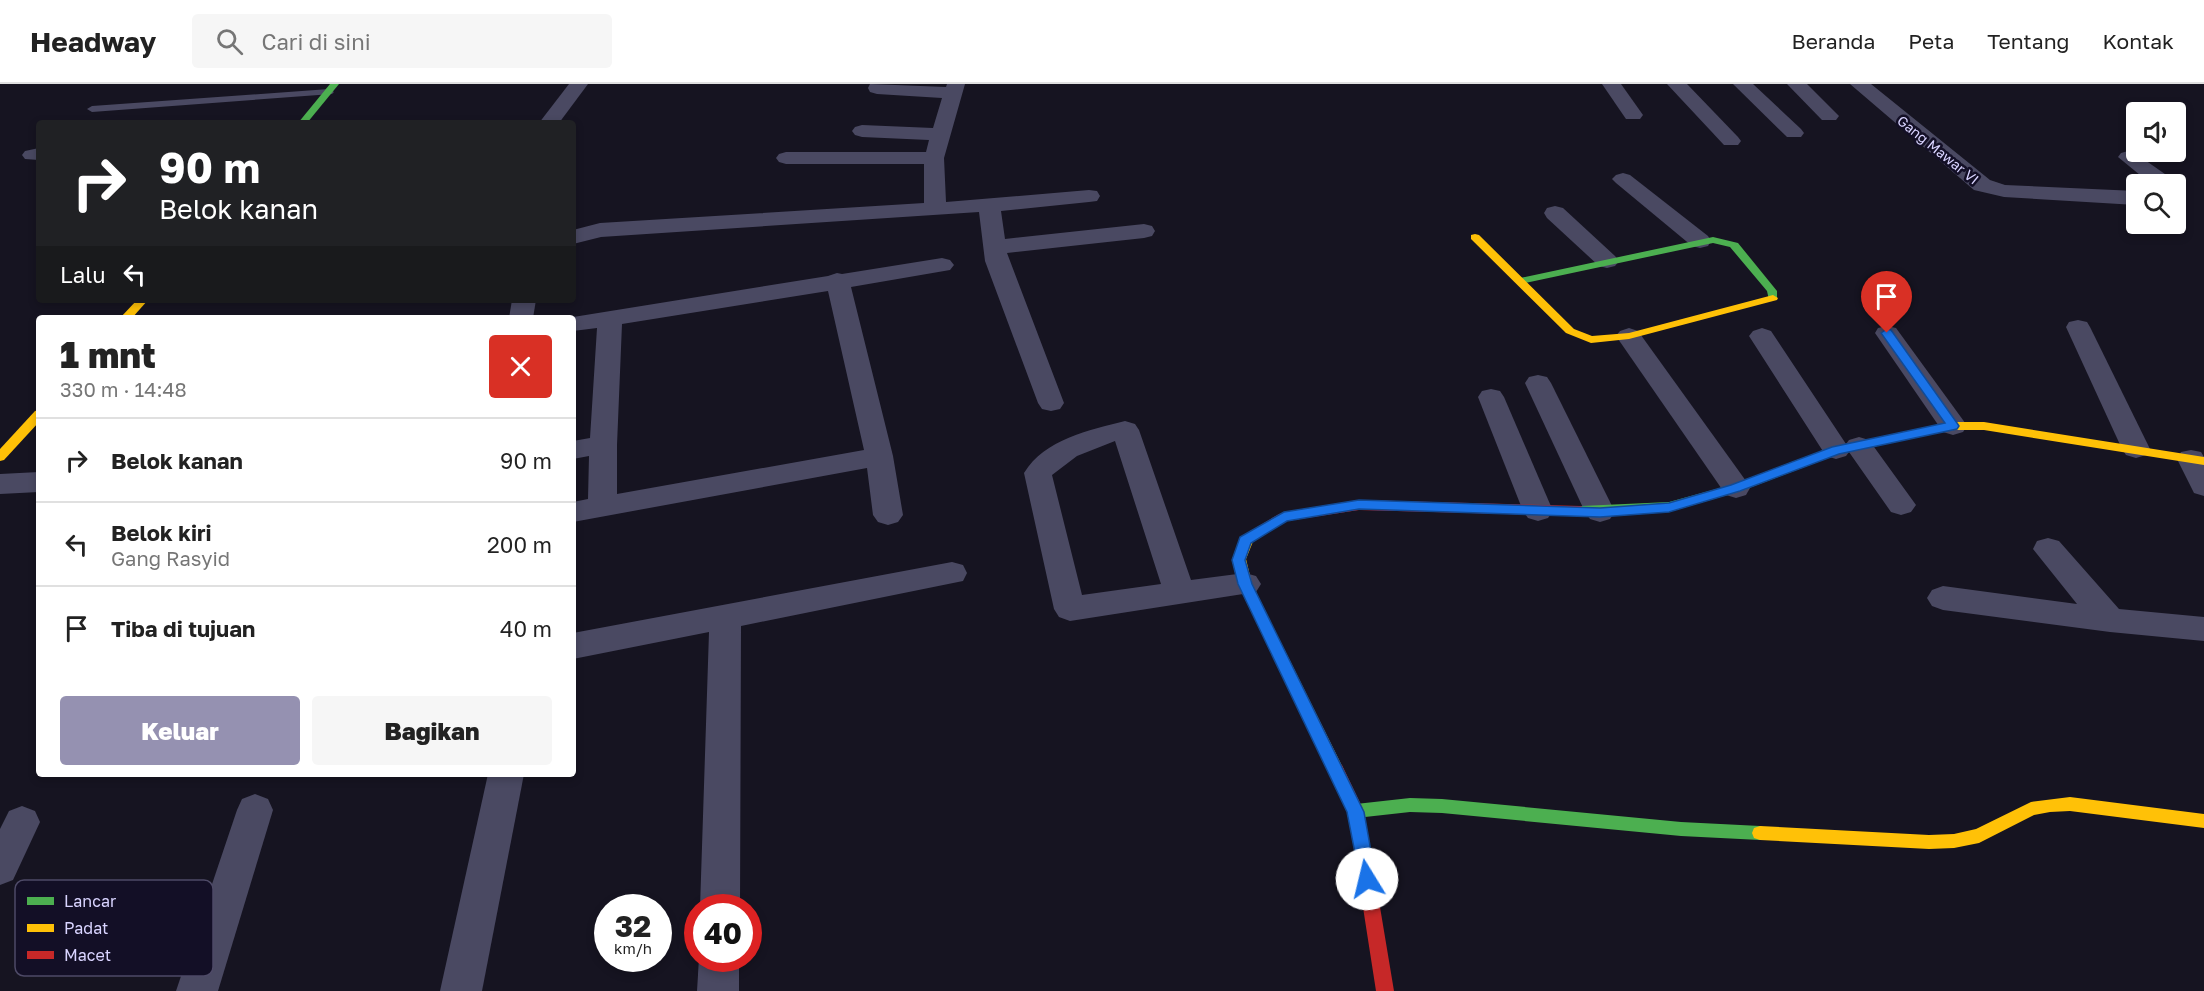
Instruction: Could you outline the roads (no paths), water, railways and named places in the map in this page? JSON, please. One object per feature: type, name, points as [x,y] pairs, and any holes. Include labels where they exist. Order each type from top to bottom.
[{"type":"street","points":[[551,120],[579,84]]},
{"type":"street","points":[[1611,84],[1633,115]]},
{"type":"street","points":[[1676,84],[1731,141]]},
{"type":"street","points":[[1742,84],[1794,133]]},
{"type":"street","points":[[1796,84],[1829,116]]},
{"type":"street","name":"Gang Mawar VI","points":[[1859,84],[1982,185],[2004,191],[2126,197]]},
{"type":"street","points":[[305,120],[332,88]]},
{"type":"street","points":[[877,88],[919,91],[955,88],[934,158],[935,208]]},
{"type":"street","points":[[905,133],[919,91]]},
{"type":"street","points":[[862,131],[940,134]]},
{"type":"street","points":[[786,158],[934,158]]},
{"type":"street","points":[[2135,162],[2151,174]]},
{"type":"street","points":[[1623,179],[1700,242]]},
{"type":"street","points":[[576,236],[600,230],[989,205],[1089,196]]},
{"type":"street","points":[[989,205],[997,261],[1051,403]]},
{"type":"street","points":[[1555,213],[1607,261]]},
{"type":"street","points":[[995,246],[1144,231]]},
{"type":"street","points":[[1475,237],[1570,331],[1591,340],[1629,336],[1773,298],[1772,291],[1734,245],[1724,241],[1700,242],[1520,281]]},
{"type":"street","points":[[576,324],[942,265]]},
{"type":"street","points":[[837,280],[879,456],[888,515]]},
{"type":"street","points":[[129,315],[139,303]]},
{"type":"street","points":[[603,507],[603,445],[610,319]]},
{"type":"street","points":[[2078,327],[2136,449]]},
{"type":"street","points":[[1887,333],[1953,426]]},
{"type":"street","points":[[1629,336],[1736,488]]},
{"type":"street","points":[[1762,336],[1848,448],[1902,505]]},
{"type":"street","points":[[1538,383],[1600,512]]},
{"type":"street","points":[[1491,397],[1538,511]]},
{"type":"street","points":[[0,457],[36,417]]},
{"type":"street","points":[[1385,991],[1356,812],[1245,584],[1239,560],[1245,541],[1284,516],[1359,505],[1600,512],[1669,507],[1736,488],[1848,448],[1953,426],[1983,426],[2197,460],[2204,486]]},
{"type":"street","points":[[1180,594],[1125,430],[1072,446],[1046,464],[1038,473],[1039,485],[1071,609],[1180,594],[1245,584]]},
{"type":"street","points":[[576,450],[603,445]]},
{"type":"street","points":[[576,512],[879,456]]},
{"type":"street","points":[[0,484],[36,482]]},
{"type":"street","points":[[2048,549],[2110,620]]},
{"type":"street","points":[[576,645],[952,573]]},
{"type":"street","points":[[1943,598],[2110,620],[2204,629]]},
{"type":"street","points":[[720,894],[725,618]]},
{"type":"street","points":[[461,991],[505,777]]},
{"type":"street","points":[[1356,812],[1410,805],[1442,806],[1681,829],[1929,842],[1954,841],[1978,836],[2031,809],[2050,805],[2070,804],[2204,821]]},
{"type":"street","points":[[213,941],[255,810]]},
{"type":"street","points":[[0,868],[22,822]]},
{"type":"street","points":[[718,991],[719,972]]},
{"type":"street","points":[[197,991],[202,976]]},
{"type":"lane","points":[[92,109],[332,88]]}]
